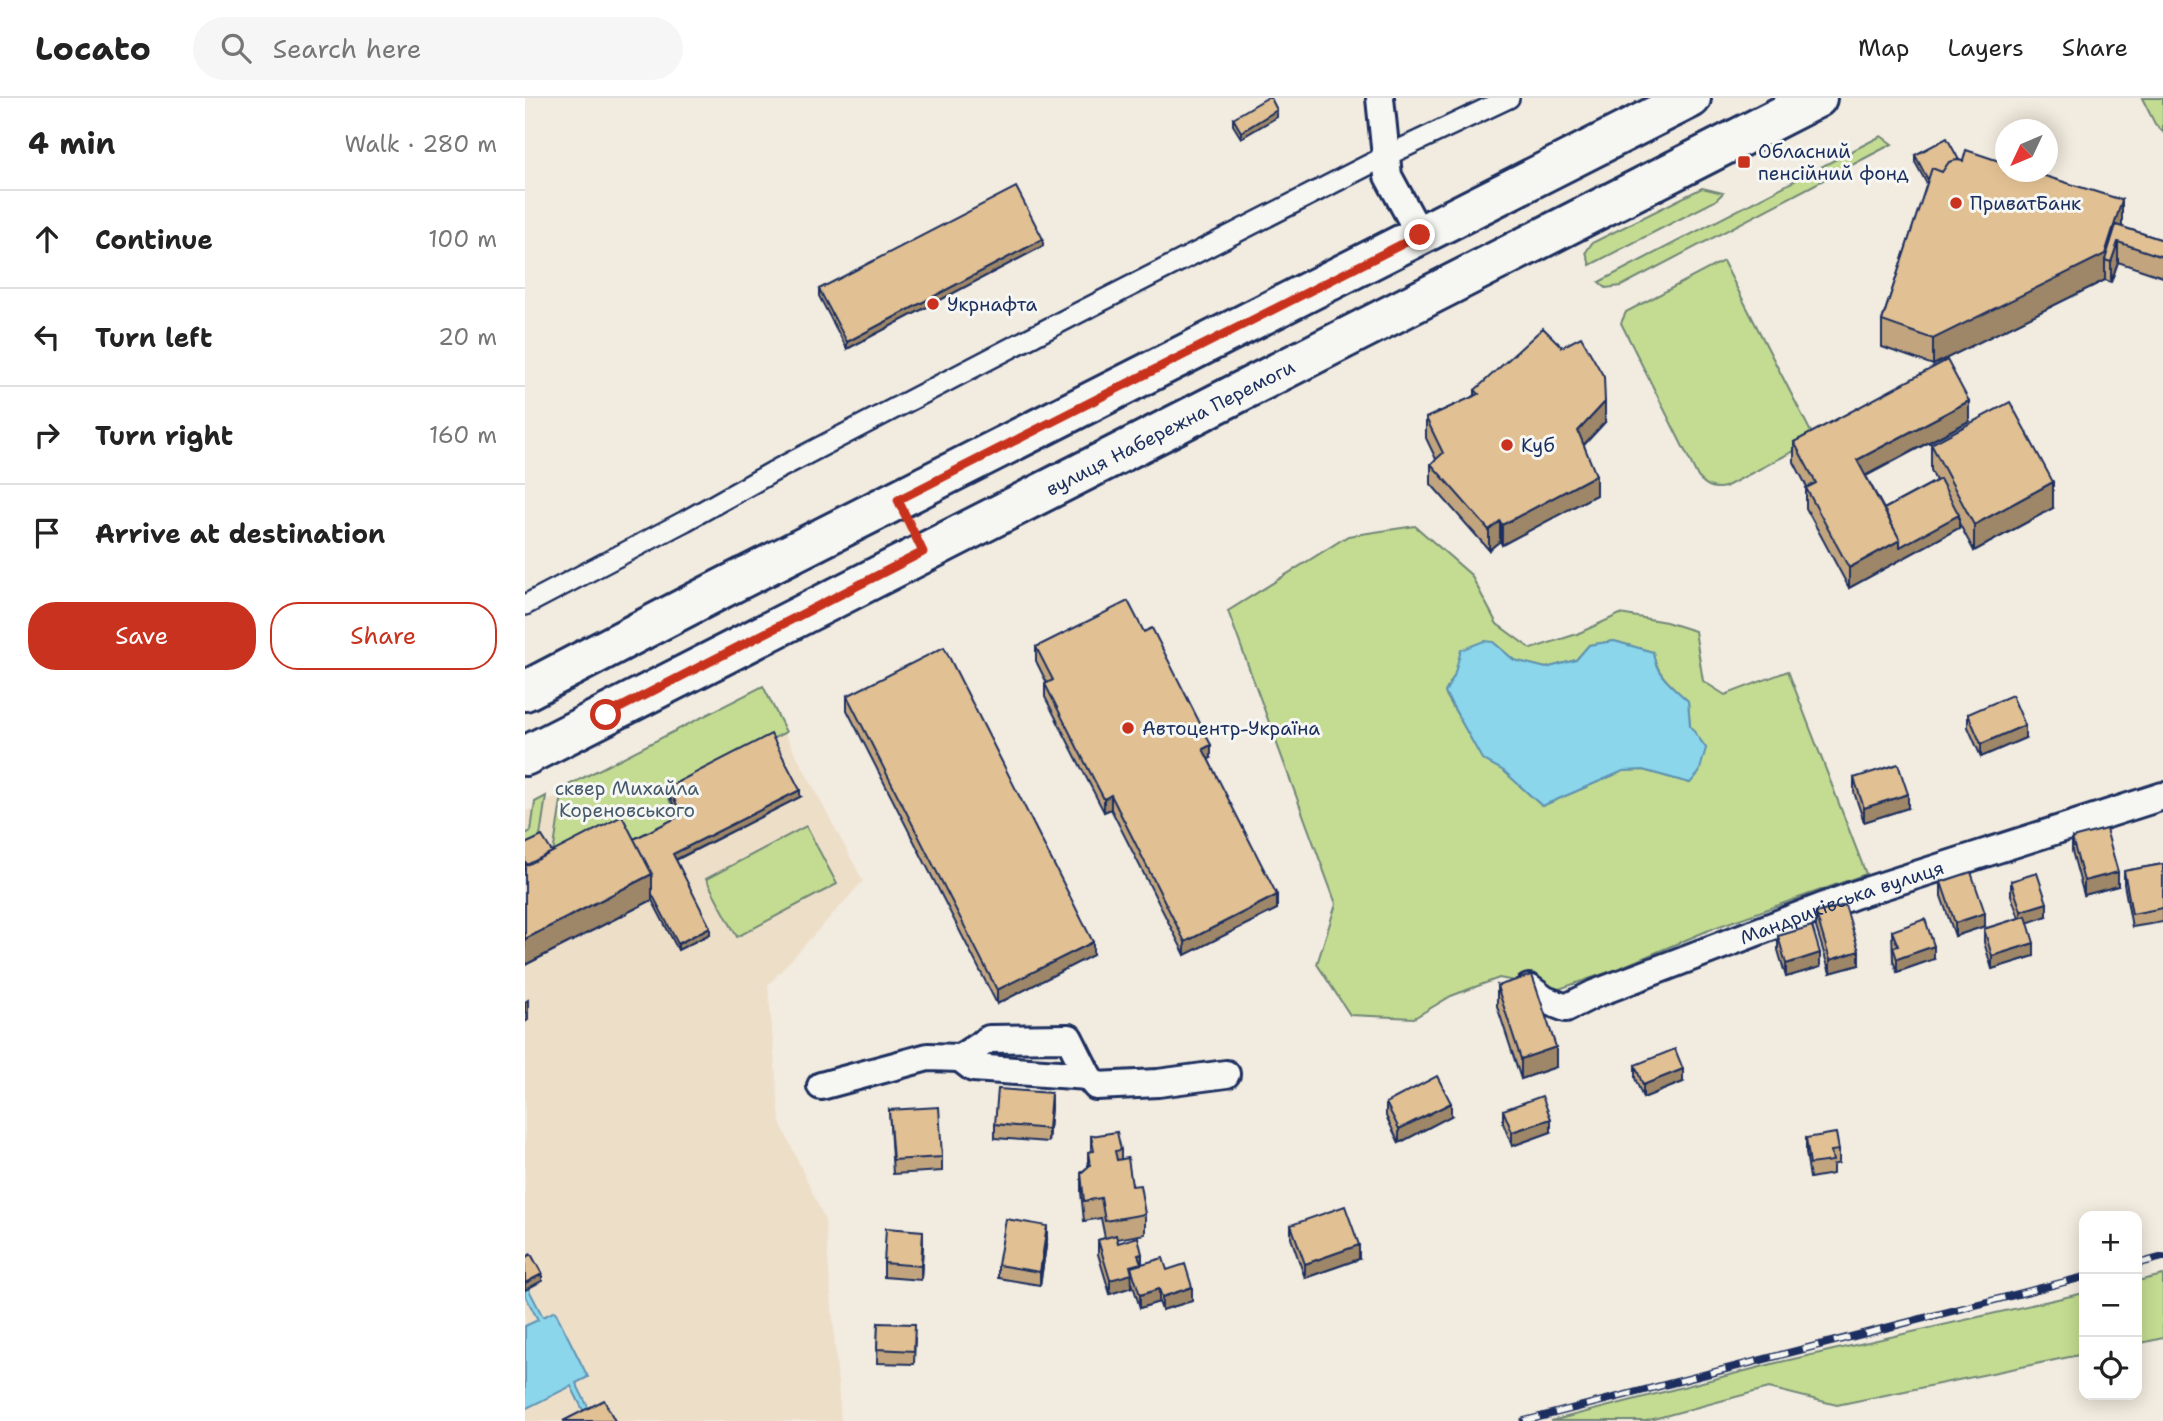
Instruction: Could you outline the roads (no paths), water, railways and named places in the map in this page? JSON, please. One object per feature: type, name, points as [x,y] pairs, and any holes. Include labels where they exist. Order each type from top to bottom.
[{"type":"main road","points":[[525,691],[1691,98]]},
{"type":"main road","name":"вулиця Набережна Перемоги","points":[[525,756],[1817,98]]},
{"type":"main road","points":[[1635,126],[1661,179]]},
{"type":"main road","points":[[898,500],[923,552]]},
{"type":"street","points":[[1380,98],[1388,176],[1420,235]]},
{"type":"street","points":[[525,605],[685,521],[788,463],[1387,156],[1509,98]]},
{"type":"street","name":"Мандриківська вулиця","points":[[1529,988],[1545,1000],[1566,1009],[1594,994],[1667,965],[1854,895],[2163,796]]},
{"type":"street","points":[[821,1086],[928,1057],[960,1058],[989,1039],[1069,1038],[1092,1081]]},
{"type":"street","points":[[960,1058],[973,1068],[1092,1081],[1158,1083],[1226,1074]]},
{"type":"water","points":[[1484,641],[1493,642],[1514,660],[1546,668],[1576,660],[1589,645],[1614,641],[1653,652],[1661,674],[1688,701],[1690,726],[1706,748],[1699,773],[1690,783],[1643,770],[1623,771],[1542,806],[1504,771],[1482,759],[1445,692],[1454,676],[1461,650]]},
{"type":"water","points":[[528,1288],[543,1317],[555,1311],[588,1377],[576,1383],[591,1413],[586,1416],[571,1386],[525,1409],[525,1326],[538,1320],[525,1295]]},
{"type":"railway","points":[[2142,1263],[2163,1257]]},
{"type":"railway","points":[[1524,1421],[2079,1278]]},
{"type":"place","name":"Обласний пенсійний фонд","points":[[1744,162]]},
{"type":"place","name":"ПриватБанк","points":[[1956,203]]},
{"type":"place","name":"Укрнафта","points":[[933,304]]},
{"type":"place","name":"Куб","points":[[1507,445]]},
{"type":"place","name":"Автоцентр-Україна","points":[[1128,728]]},
{"type":"park label","name":"сквер Михайла Кореновського","points":[[627,799]]}]
